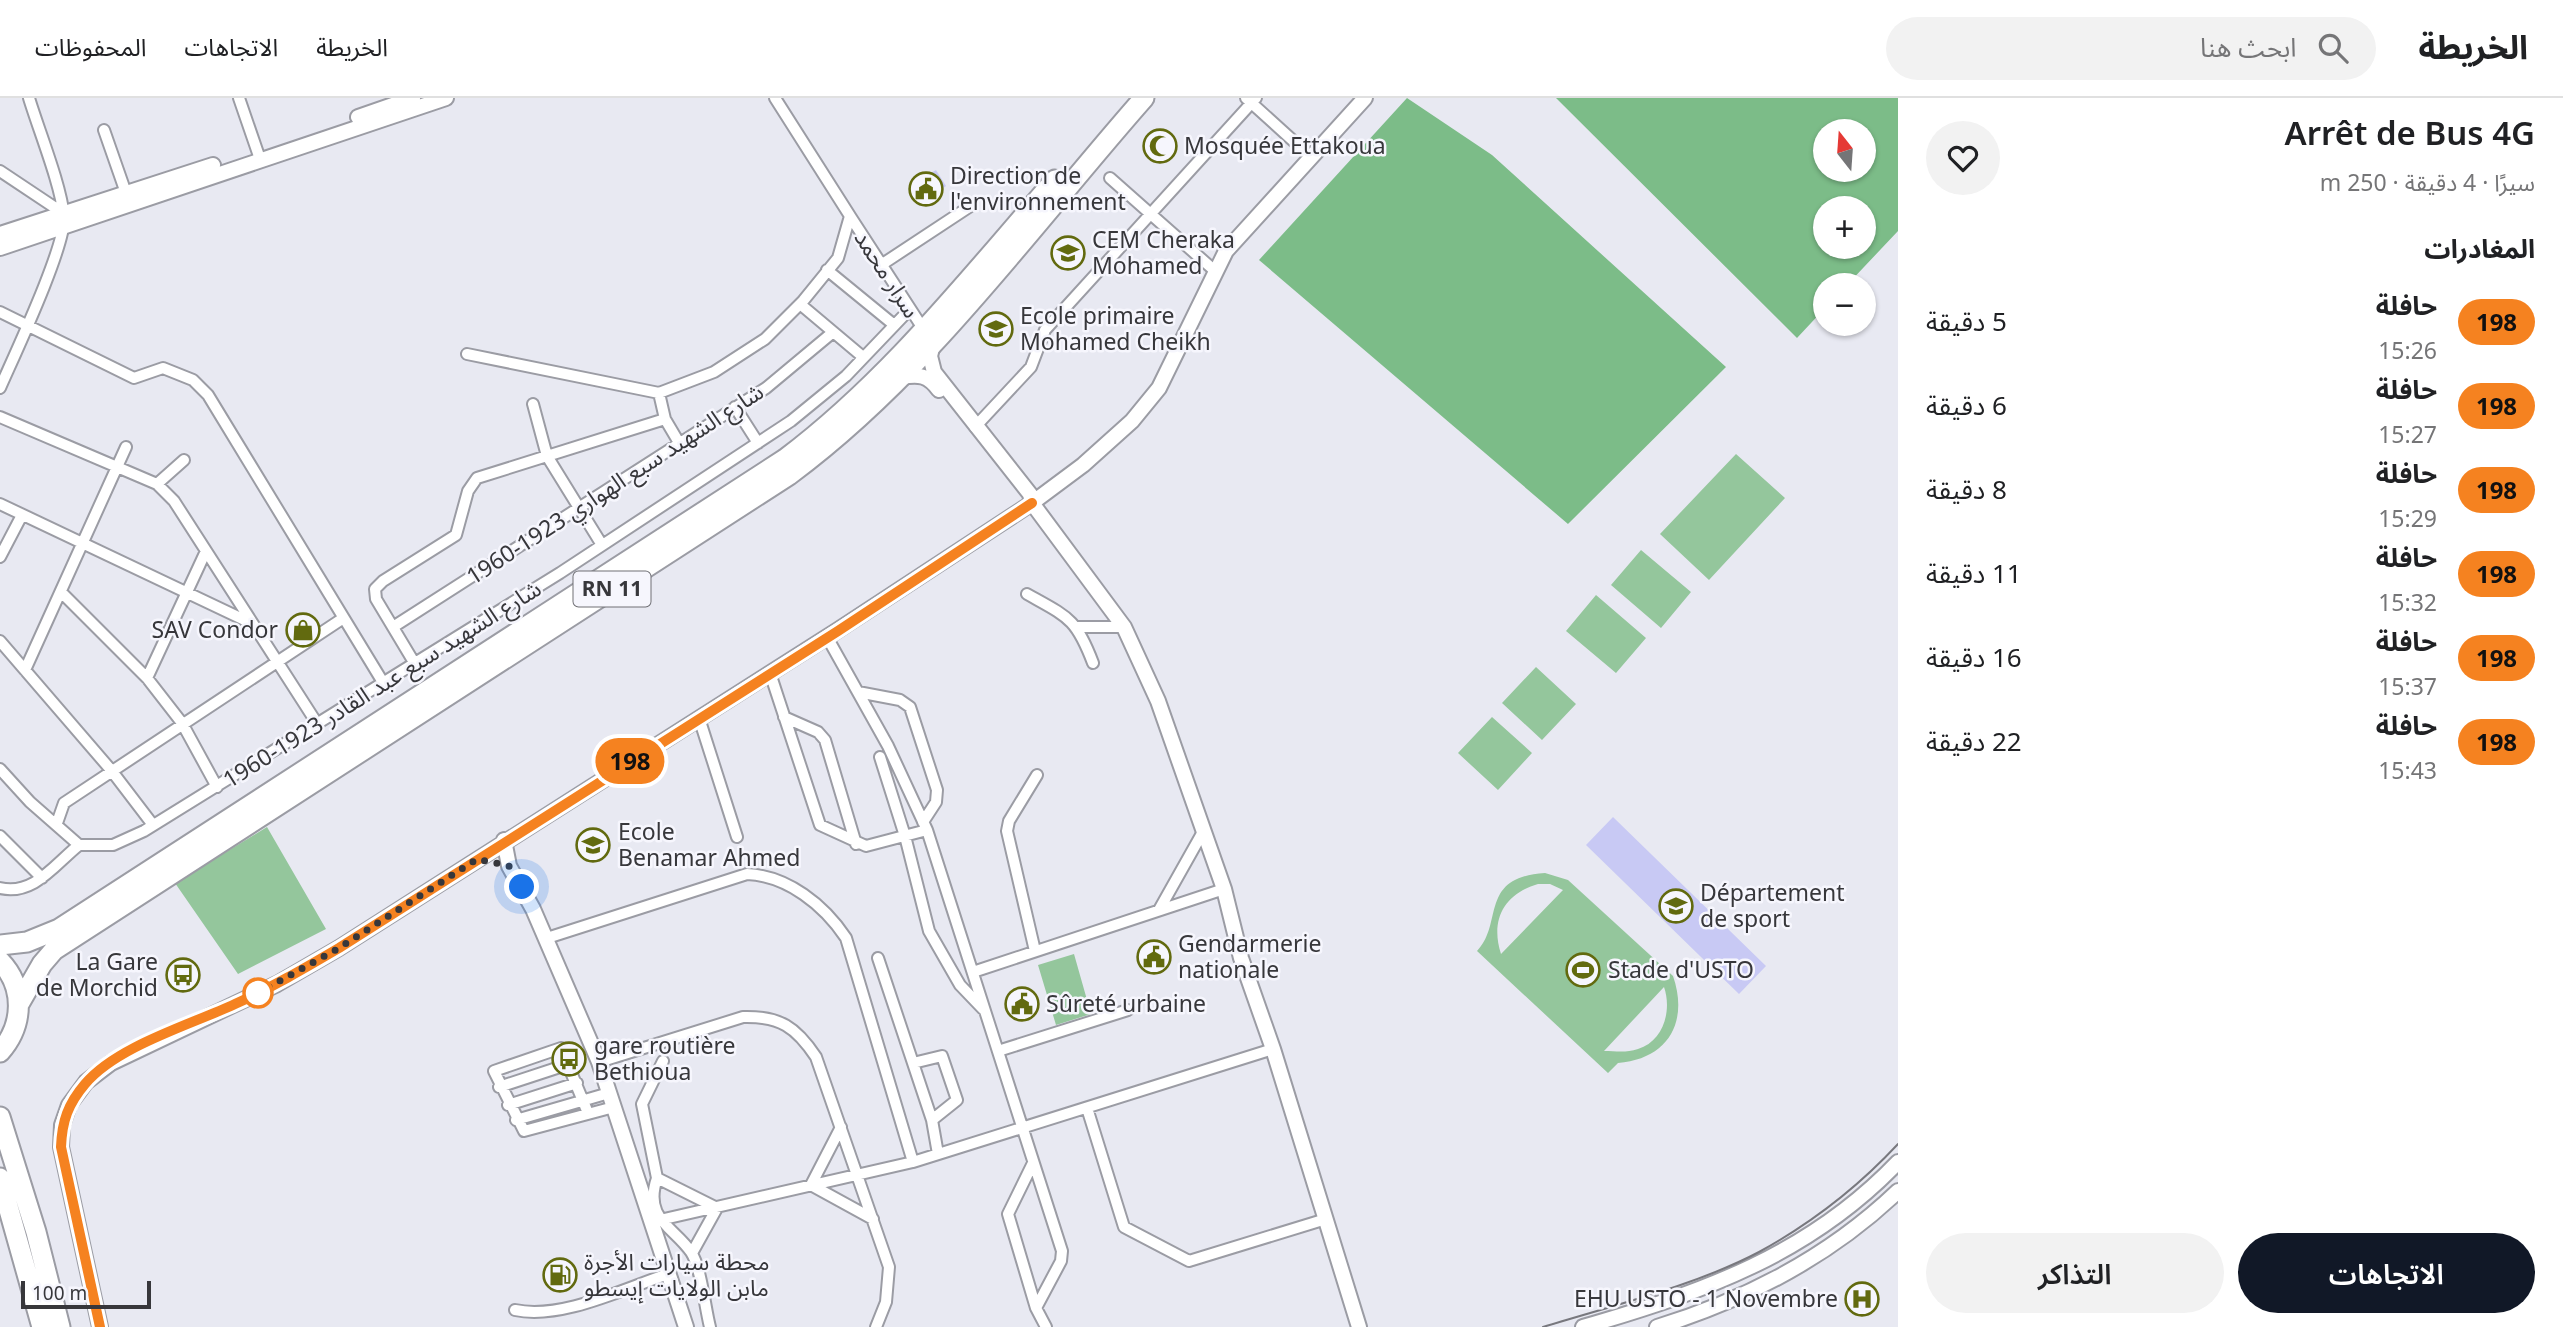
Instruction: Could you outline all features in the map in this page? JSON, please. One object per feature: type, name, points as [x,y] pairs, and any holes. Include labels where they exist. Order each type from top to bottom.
[{"type":"highway","name":"RN 11","points":[[19,1004],[41,964],[54,950],[789,475],[851,427],[902,377],[929,336],[1128,98]]},
{"type":"highway","name":"RN 11","points":[[0,945],[27,942],[59,929],[785,459],[840,416],[929,336],[1144,98]]},
{"type":"highway","points":[[0,961],[15,984],[19,1004],[16,1026],[2,1053]]},
{"type":"highway","points":[[0,1117],[36,1232],[60,1327]]},
{"type":"highway","points":[[0,1178],[42,1327]]},
{"type":"main road","points":[[0,234],[63,220],[258,155],[413,98]]},
{"type":"main road","points":[[0,248],[126,193],[446,98]]},
{"type":"main road","points":[[100,1327],[61,1147],[62,1125],[69,1105],[86,1082],[136,1048],[237,1004],[308,966],[827,638],[1032,503],[1083,465],[1148,402],[1170,368],[1215,271],[1238,235],[1364,98]]},
{"type":"main road","points":[[929,336],[934,372],[1021,499],[1032,503],[1124,627],[1158,701],[1224,890],[1241,958],[1273,1049],[1359,1327]]},
{"type":"main road","points":[[902,377],[917,374],[931,380],[973,429]]},
{"type":"main road","points":[[504,840],[509,866],[547,938],[599,1062],[655,1221],[668,1274],[686,1327]]},
{"type":"main road","points":[[477,859],[509,866]]},
{"type":"main road","points":[[1583,1327],[1683,1297],[1769,1259],[1816,1231],[1898,1162]]},
{"type":"main road","points":[[1657,1327],[1690,1317],[1782,1277],[1826,1251],[1898,1191]]},
{"type":"street","points":[[0,388],[28,325],[63,220],[29,98]]},
{"type":"street","points":[[239,98],[258,155]]},
{"type":"street","points":[[775,98],[850,216]]},
{"type":"street","points":[[973,429],[1031,367],[1045,330],[1251,100],[1311,156]]},
{"type":"street","points":[[104,130],[126,193]]},
{"type":"street","points":[[0,171],[63,220]]},
{"type":"street","points":[[1110,178],[1215,271]]},
{"type":"street","points":[[881,265],[972,205]]},
{"type":"street","name":"سرار محمد","points":[[850,216],[929,336]]},
{"type":"street","name":"سرار محمد","points":[[659,393],[714,372],[765,338],[800,304],[838,258],[850,216]]},
{"type":"street","points":[[827,270],[893,324]]},
{"type":"street","points":[[800,304],[863,357]]},
{"type":"street","name":"شارع الشهيد سبع عبد القادر 1923-1960","points":[[79,845],[113,845],[153,825],[384,684],[602,545],[758,443],[828,391],[910,309]]},
{"type":"street","points":[[0,312],[134,379],[163,368],[193,380],[208,396],[384,684]]},
{"type":"street","name":"شارع الشهيد سبع الهواري 1923-1960","points":[[393,627],[774,381],[832,333]]},
{"type":"street","points":[[467,354],[659,393],[665,419],[678,441]]},
{"type":"street","points":[[533,404],[547,456],[602,545]]},
{"type":"street","points":[[735,407],[758,443]]},
{"type":"street","points":[[0,417],[157,484],[174,501],[318,725]]},
{"type":"street","points":[[415,664],[376,599],[375,590],[383,580],[456,535],[468,491],[477,478],[665,419]]},
{"type":"street","points":[[25,670],[120,466],[126,447]]},
{"type":"street","points":[[157,484],[184,460]]},
{"type":"street","points":[[0,504],[253,624]]},
{"type":"street","points":[[0,557],[22,515]]},
{"type":"street","points":[[146,678],[206,551]]},
{"type":"street","points":[[61,592],[146,678],[182,723],[217,787]]},
{"type":"street","points":[[1027,594],[1066,615],[1078,627],[1093,663]]},
{"type":"street","points":[[57,823],[64,803],[342,619]]},
{"type":"street","points":[[1078,627],[1124,627]]},
{"type":"street","points":[[827,638],[900,768],[925,826],[1062,1251],[1061,1261],[1036,1308]]},
{"type":"street","points":[[0,641],[111,770],[153,825]]},
{"type":"street","points":[[770,673],[817,822],[856,844],[866,846],[905,836],[925,826],[936,802],[937,790],[913,712],[900,700],[858,692]]},
{"type":"street","points":[[785,717],[818,732],[825,740],[856,844]]},
{"type":"street","points":[[699,718],[737,837]]},
{"type":"street","points":[[880,757],[905,836],[934,944],[960,985],[985,1011]]},
{"type":"street","points":[[0,769],[30,802],[57,823],[64,835],[79,845],[42,878],[19,891],[0,888]]},
{"type":"street","points":[[1035,951],[1007,831],[1009,821],[1037,775]]},
{"type":"street","points":[[1158,910],[1204,830]]},
{"type":"street","points":[[0,836],[42,878]]},
{"type":"street","points":[[547,938],[747,874],[766,876],[806,896],[833,918],[846,939],[913,1162]]},
{"type":"street","points":[[973,972],[1224,890]]},
{"type":"street","points":[[878,958],[932,1121],[938,1154]]},
{"type":"street","points":[[998,1051],[1128,1010]]},
{"type":"street","points":[[599,1062],[724,1021],[766,1016],[787,1025],[804,1040],[816,1057],[889,1267],[890,1283],[876,1327]]},
{"type":"street","points":[[588,1113],[565,1051],[556,1048],[498,1068],[494,1076],[520,1128],[528,1131],[614,1108]]},
{"type":"street","points":[[655,1221],[913,1162],[1273,1049]]},
{"type":"street","points":[[914,1063],[942,1056],[956,1094],[954,1103],[932,1121]]},
{"type":"street","points":[[663,1062],[642,1104],[657,1178],[654,1187],[655,1221],[692,1253],[710,1327]]},
{"type":"street","points":[[499,1087],[569,1065]]},
{"type":"street","points":[[508,1105],[577,1083]]},
{"type":"street","points":[[516,1120],[609,1093]]},
{"type":"street","points":[[1087,1108],[1124,1227],[1189,1261],[1326,1219]]},
{"type":"street","points":[[811,1185],[841,1127]]},
{"type":"street","points":[[1033,1163],[1008,1214],[1036,1308],[1046,1327]]},
{"type":"street","points":[[657,1178],[717,1208]]},
{"type":"street","points":[[811,1185],[873,1219]]},
{"type":"street","points":[[692,1253],[717,1208]]},
{"type":"street","points":[[515,1310],[539,1313],[560,1310],[668,1274]]},
{"type":"green space","points":[[1407,98],[1492,155],[1726,367],[1568,524],[1259,260]]},
{"type":"green space","points":[[1556,98],[1898,98],[1898,231],[1876,254],[1876,196],[1813,196],[1813,259],[1872,259],[1858,273],[1813,273],[1813,321],[1797,338]]},
{"type":"green space","points":[[1736,454],[1785,498],[1709,580],[1660,534]]},
{"type":"green space","points":[[1641,550],[1691,592],[1661,628],[1611,585]]},
{"type":"green space","points":[[1596,595],[1646,638],[1616,673],[1566,631]]},
{"type":"green space","points":[[1536,667],[1576,704],[1542,740],[1502,703]]},
{"type":"green space","points":[[1492,717],[1532,753],[1498,790],[1458,753]]},
{"type":"green space","points":[[267,827],[326,929],[238,974],[175,883]]},
{"type":"green space","name":"Stade d'USTO","points":[[1545,873],[1568,880],[1673,976],[1678,1008],[1676,1023],[1662,1046],[1635,1060],[1618,1063],[1608,1073],[1477,951],[1490,928],[1501,892],[1510,883],[1524,876]],"holes":[[[1538,884],[1550,884],[1563,890],[1501,954],[1497,930],[1503,910],[1516,894]],[[1664,987],[1666,1015],[1664,1024],[1654,1039],[1634,1050],[1604,1051]]]},
{"type":"green space","points":[[1074,954],[1091,1014],[1056,1025],[1038,965]]},
{"type":"building","name":"Direction de l'environnement","points":[[936,170],[946,186],[921,204],[910,185]]},
{"type":"building","name":"Département de sport","points":[[1613,817],[1766,966],[1739,994],[1586,845]]},
{"type":"tram line","points":[[1543,1327],[1681,1285],[1759,1252],[1833,1203],[1867,1175],[1898,1144]]},
{"type":"bus line","name":"198","points":[[100,1327],[61,1147],[62,1125],[69,1105],[86,1082],[136,1048],[237,1004],[339,948],[504,840],[838,631],[1032,503]]},
{"type":"place","name":"Mosquée Ettakoua","points":[[1160,146]]},
{"type":"place","name":"Direction de l'environnement","points":[[926,189]]},
{"type":"place","name":"CEM Cheraka Mohamed","points":[[1068,253]]},
{"type":"place","name":"Ecole primaire Mohamed Cheikh","points":[[996,329]]},
{"type":"place","name":"SAV Condor","points":[[303,630]]},
{"type":"place","name":"Ecole Benamar Ahmed","points":[[593,845]]},
{"type":"place","name":"Département de sport","points":[[1676,906]]},
{"type":"place","name":"Gendarmerie nationale","points":[[1154,957]]},
{"type":"place","name":"Stade d'USTO","points":[[1583,970]]},
{"type":"place","name":"La Gare de Morchid","points":[[183,975]]},
{"type":"place","name":"Sûreté urbaine","points":[[1022,1004]]},
{"type":"place","name":"gare routière Bethioua","points":[[569,1059]]},
{"type":"place","name":"محطة سيارات الأجرة مابن الولايات إيسطو","points":[[560,1275]]},
{"type":"place","name":"EHU USTO - 1 Novembre","points":[[1862,1299]]},
{"type":"route","points":[[258,993],[339,948],[477,859],[509,866],[522,887]]}]
